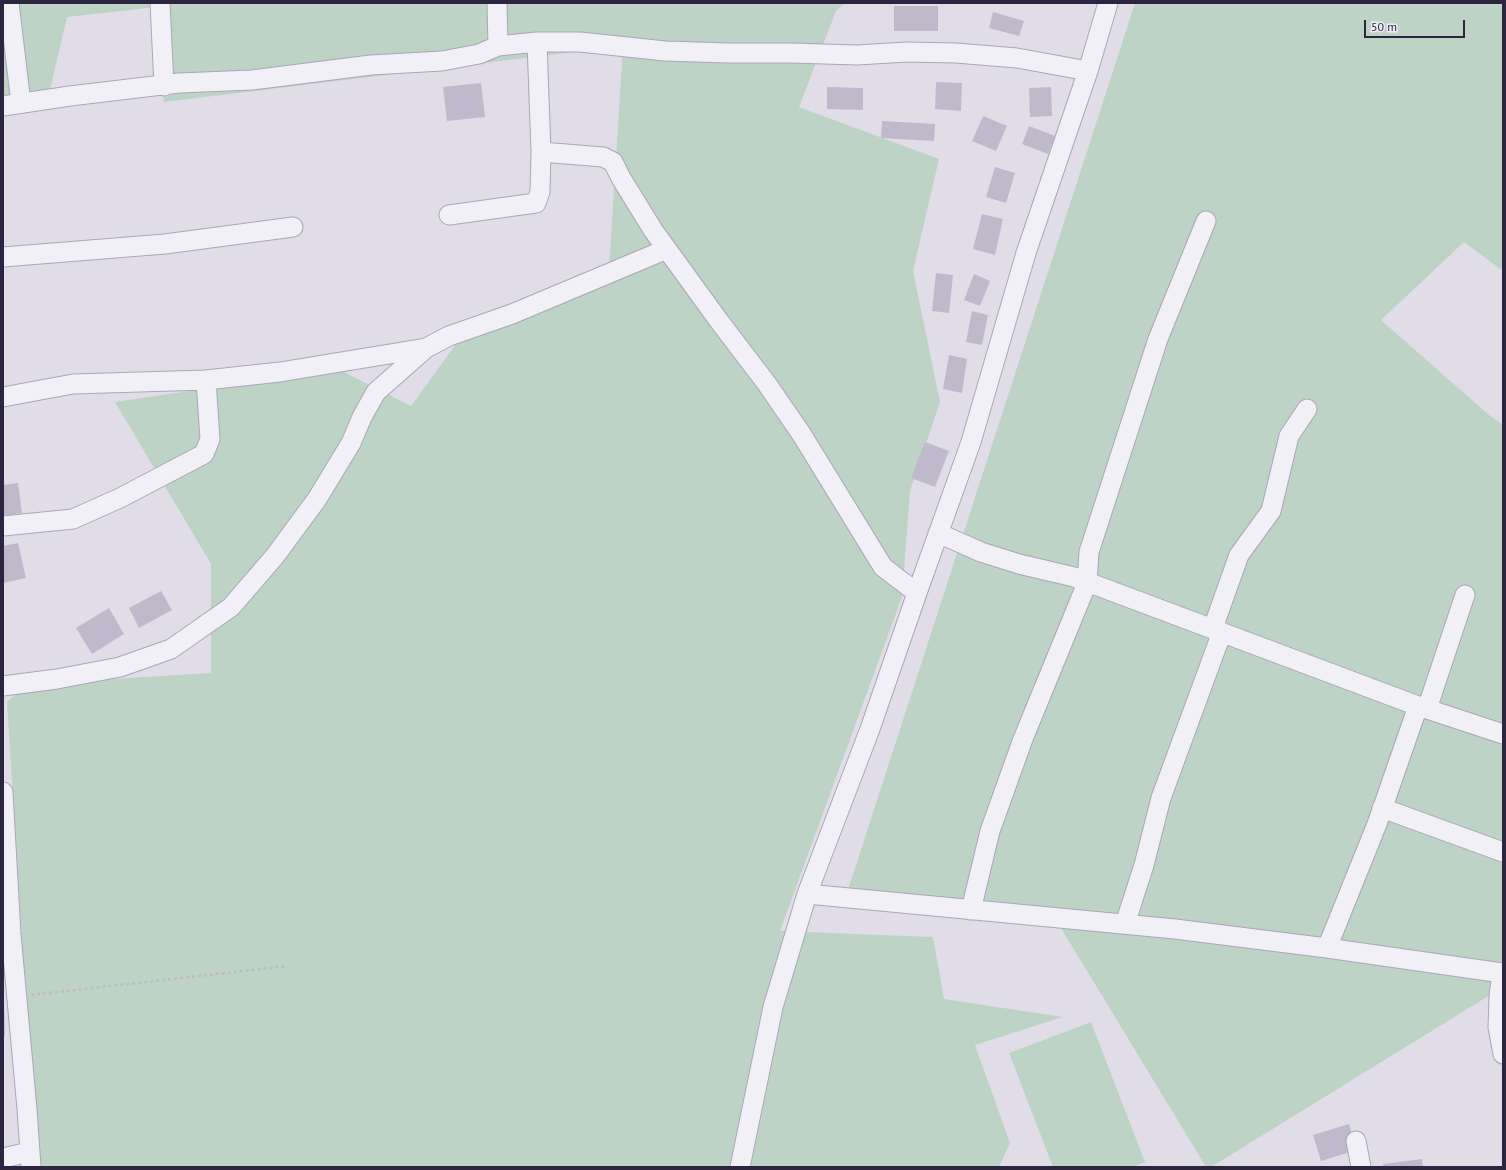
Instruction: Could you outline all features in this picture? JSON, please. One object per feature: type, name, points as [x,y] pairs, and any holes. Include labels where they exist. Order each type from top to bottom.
[{"type":"street","points":[[9,3],[12,104],[179,83],[252,80],[371,65],[442,62],[479,54],[498,46],[537,42],[580,42],[665,51],[728,53],[857,55],[907,52],[956,53],[1017,58],[1088,71]]},
{"type":"street","points":[[160,3],[164,86]]},
{"type":"street","points":[[497,3],[498,46]]},
{"type":"street","points":[[740,1167],[773,1007],[807,894],[870,729],[971,442],[1026,253],[1088,71],[1108,3]]},
{"type":"street","points":[[449,215],[536,203],[540,192],[541,152],[537,42]]},
{"type":"street","points":[[541,152],[603,157],[613,162],[621,178],[653,230],[767,384],[802,435],[883,567],[917,593]]},
{"type":"street","points":[[971,910],[990,831],[1023,739],[1087,583],[1089,552],[1158,339],[1206,221]]},
{"type":"street","points":[[3,257],[164,244],[293,227]]},
{"type":"street","points":[[3,686],[56,679],[120,667],[172,650],[231,607],[274,556],[317,499],[350,443],[376,392],[426,348],[449,336],[512,314],[667,249]]},
{"type":"street","points":[[3,397],[73,384],[206,380],[280,372],[426,348]]},
{"type":"street","points":[[3,526],[73,519],[120,498],[204,454],[210,439],[206,380]]},
{"type":"street","points":[[1125,924],[1144,865],[1161,798],[1218,630],[1239,555],[1271,511],[1289,436],[1308,409]]},
{"type":"street","points":[[938,534],[1019,564],[1074,577],[1422,708],[1503,734]]},
{"type":"street","points":[[1327,948],[1465,595]]},
{"type":"street","points":[[3,792],[11,934],[27,1108],[30,1159],[3,1158]]},
{"type":"street","points":[[1382,808],[1503,852]]},
{"type":"street","points":[[807,894],[1125,924],[1327,948],[1502,973],[1498,996],[1498,1026],[1503,1054]]},
{"type":"street","points":[[1356,1141],[1361,1167]]},
{"type":"path","points":[[17,997],[287,966]]},
{"type":"green space","points":[[3,3],[845,3],[836,11],[799,107],[939,159],[913,271],[940,402],[910,491],[902,597],[780,931],[933,937],[944,999],[1063,1017],[975,1045],[1010,1143],[999,1167],[37,1167],[31,1141],[20,908],[7,702],[28,684],[211,673],[211,564],[115,402],[338,369],[411,406],[456,344],[608,285],[623,46],[164,102],[157,7],[67,17],[46,107],[3,114]]},
{"type":"green space","points":[[1135,3],[1503,3],[1503,271],[1464,242],[1381,320],[1489,415],[1503,425],[1503,987],[1211,1167],[1206,1167],[1061,928],[847,893]]},
{"type":"green space","points":[[1091,1022],[1145,1162],[1134,1167],[1053,1167],[1009,1053]]},
{"type":"building","points":[[894,6],[938,6],[938,31],[894,31]]},
{"type":"building","points":[[993,12],[1024,21],[1019,36],[989,28]]},
{"type":"building","points":[[936,82],[962,83],[961,111],[935,109]]},
{"type":"building","points":[[481,83],[485,117],[447,121],[443,87]]},
{"type":"building","points":[[827,87],[863,88],[863,110],[827,109]]},
{"type":"building","points":[[1051,87],[1052,116],[1030,117],[1029,88]]},
{"type":"building","points":[[983,116],[1007,126],[996,151],[972,141]]},
{"type":"building","points":[[882,121],[935,124],[934,141],[881,138]]},
{"type":"building","points":[[1029,126],[1055,136],[1048,154],[1022,144]]},
{"type":"building","points":[[995,167],[1015,173],[1006,203],[986,197]]},
{"type":"building","points":[[982,214],[1003,219],[995,255],[973,249]]},
{"type":"building","points":[[936,273],[953,275],[949,313],[932,311]]},
{"type":"building","points":[[974,274],[990,281],[980,306],[964,300]]},
{"type":"building","points":[[972,311],[988,315],[982,345],[966,342]]},
{"type":"building","points":[[949,355],[967,359],[962,393],[943,389]]},
{"type":"building","points":[[925,442],[949,451],[935,487],[911,478]]},
{"type":"building","points":[[18,483],[22,513],[3,516],[3,485]]},
{"type":"building","points":[[18,543],[26,578],[3,583],[3,546]]},
{"type":"building","points":[[161,591],[172,610],[139,628],[129,608]]},
{"type":"building","points":[[109,608],[124,634],[92,654],[76,628]]},
{"type":"building","points":[[4,1003],[5,1035],[3,1035]]},
{"type":"building","points":[[1349,1124],[1357,1150],[1321,1161],[1313,1135]]},
{"type":"building","points":[[1422,1159],[1423,1167],[1384,1167],[1383,1164]]}]
